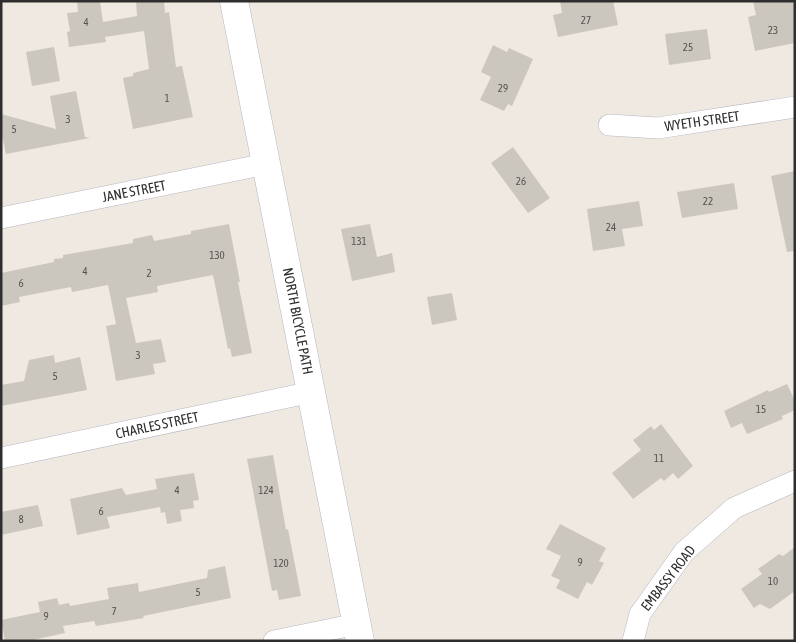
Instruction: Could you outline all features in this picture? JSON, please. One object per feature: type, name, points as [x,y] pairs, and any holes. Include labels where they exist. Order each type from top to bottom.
[{"type":"street","name":"NORTH BICYCLE PATH","points":[[234,1],[358,632]]},
{"type":"street","name":"WYETH STREET","points":[[609,125],[658,128],[795,107]]},
{"type":"street","name":"JANE STREET","points":[[1,218],[266,164]]},
{"type":"street","name":"CHARLES STREET","points":[[1,458],[312,392]]},
{"type":"street","name":"EMBASSY ROAD","points":[[634,641],[640,614],[684,552],[734,508],[795,481]]},
{"type":"street","points":[[274,641],[358,632]]},
{"type":"building","points":[[77,1],[100,1],[103,22],[137,16],[136,1],[164,1],[165,13],[169,12],[176,67],[182,66],[193,117],[133,129],[123,78],[149,69],[144,31],[105,37],[106,42],[69,47],[67,32],[70,31],[67,13],[78,12]]},
{"type":"building","points":[[560,1],[613,1],[618,25],[558,37],[553,15],[562,13]]},
{"type":"building","points":[[753,1],[795,1],[795,43],[755,51],[748,17],[756,15]]},
{"type":"building","points":[[707,29],[711,59],[669,65],[665,34]]},
{"type":"building","points":[[493,45],[507,52],[509,48],[533,59],[512,106],[508,104],[504,111],[480,100],[491,77],[481,72]]},
{"type":"building","points":[[54,47],[60,81],[32,86],[26,52]]},
{"type":"building","points":[[76,91],[85,137],[90,138],[6,154],[1,130],[1,114],[56,129],[50,96]]},
{"type":"building","points":[[513,147],[550,198],[528,213],[491,163]]},
{"type":"building","points":[[795,171],[795,251],[787,252],[771,176]]},
{"type":"building","points":[[734,183],[738,209],[682,218],[677,192]]},
{"type":"building","points":[[639,201],[643,226],[622,229],[625,246],[593,251],[587,209]]},
{"type":"building","points":[[229,224],[252,353],[232,357],[230,348],[228,349],[213,275],[157,286],[158,292],[126,298],[136,343],[161,339],[166,362],[153,364],[155,374],[116,381],[106,326],[116,324],[108,285],[72,292],[71,287],[19,297],[20,302],[1,306],[1,273],[54,262],[54,259],[63,258],[63,255],[133,243],[133,239],[152,235],[154,241],[191,234],[191,231]]},
{"type":"building","points":[[370,224],[377,257],[392,253],[395,272],[352,281],[341,229]]},
{"type":"building","points":[[452,293],[457,320],[432,325],[427,297]]},
{"type":"building","points":[[54,355],[55,363],[80,357],[87,390],[1,406],[1,385],[24,381],[29,360]]},
{"type":"building","points":[[787,384],[795,401],[795,410],[782,416],[783,419],[747,434],[742,423],[731,428],[724,411],[768,390],[769,392]]},
{"type":"building","points":[[661,424],[693,466],[678,479],[673,473],[664,481],[661,478],[633,499],[612,473],[641,450],[633,440],[651,426],[654,430]]},
{"type":"building","points":[[273,455],[286,530],[288,529],[301,596],[279,600],[277,590],[272,591],[247,459]]},
{"type":"building","points":[[194,473],[199,500],[193,501],[194,508],[180,510],[182,521],[167,524],[165,512],[161,513],[160,507],[107,517],[110,528],[77,535],[70,499],[122,488],[126,495],[157,489],[155,479]]},
{"type":"building","points":[[38,505],[43,526],[1,535],[1,512]]},
{"type":"building","points":[[560,524],[606,548],[599,561],[604,563],[592,585],[587,582],[578,599],[556,588],[560,580],[551,576],[561,556],[546,549]]},
{"type":"building","points":[[795,547],[795,591],[770,609],[760,604],[754,608],[741,589],[762,574],[758,569],[779,554],[783,556]]},
{"type":"building","points":[[225,566],[231,598],[143,616],[144,618],[96,626],[94,621],[63,626],[65,633],[28,641],[5,641],[1,620],[40,612],[38,602],[57,598],[59,605],[69,603],[70,606],[109,599],[107,588],[138,583],[139,592],[207,578],[208,570]]}]
